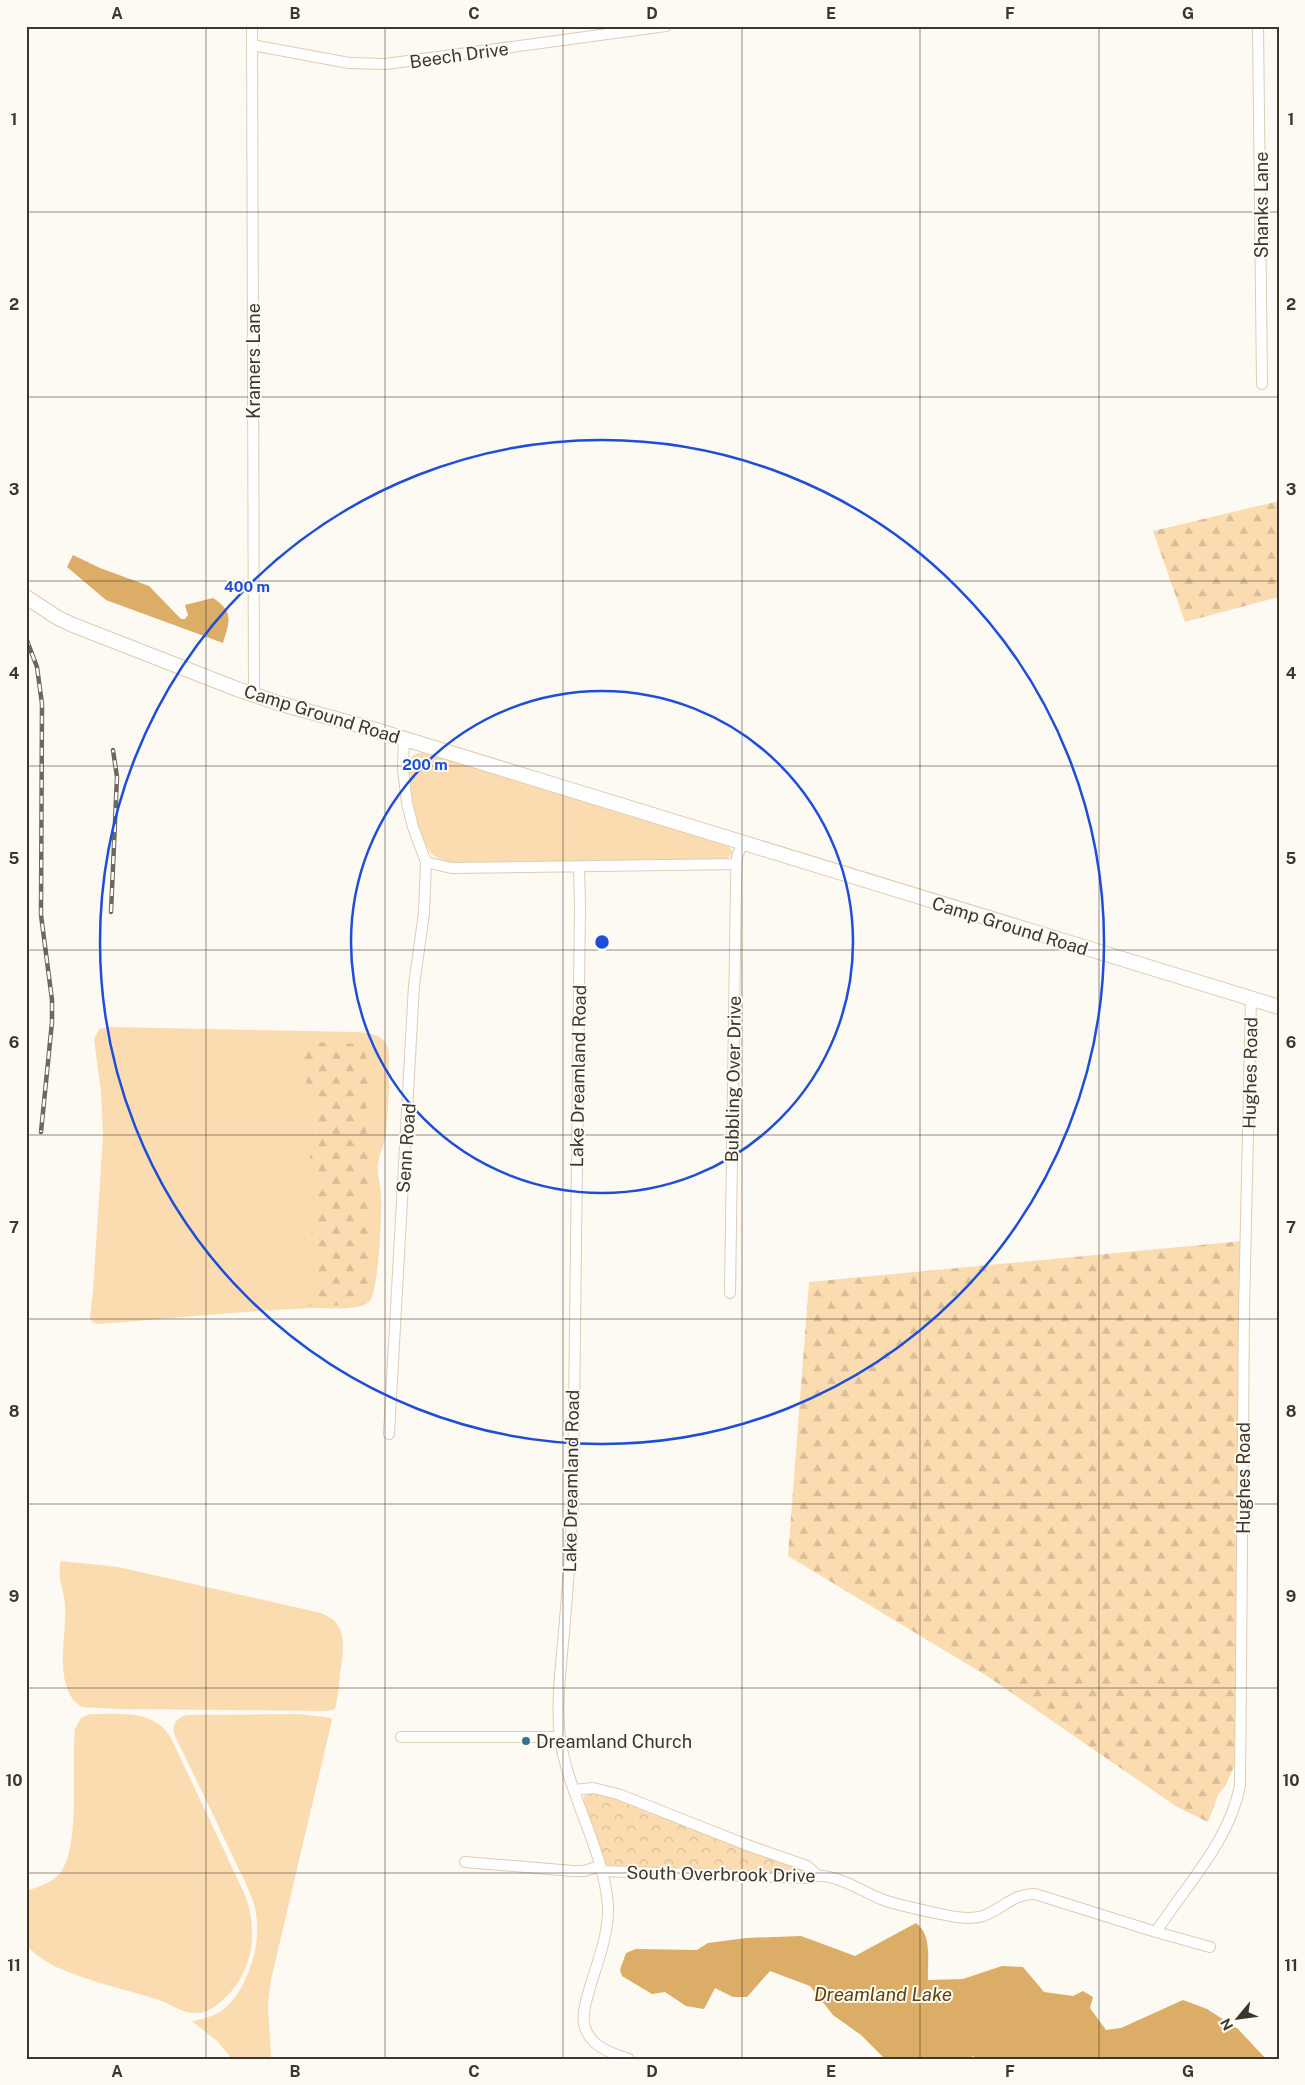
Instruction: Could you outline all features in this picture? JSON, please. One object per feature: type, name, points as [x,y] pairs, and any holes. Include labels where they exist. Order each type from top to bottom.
[{"type":"street","name":"Kramers Lane","points":[[252,26],[254,695]]},
{"type":"street","name":"Beech Drive","points":[[252,45],[349,63],[386,64],[666,26]]},
{"type":"street","name":"Shanks Lane","points":[[1258,26],[1262,384]]},
{"type":"street","name":"Camp Ground Road","points":[[26,597],[58,618],[254,695],[404,739],[1279,1007]]},
{"type":"street","points":[[404,739],[403,769],[407,803],[413,827],[426,862],[451,868],[737,864],[742,844]]},
{"type":"street","name":"Senn Road","points":[[389,1434],[414,985],[424,913],[426,862]]},
{"type":"street","name":"Bubbling Over Drive","points":[[730,1293],[737,864]]},
{"type":"street","name":"Lake Dreamland Road","points":[[579,866],[572,1500],[570,1573],[562,1662],[560,1737],[574,1790],[600,1868],[607,1899],[605,1938],[584,2008],[584,2024],[593,2041],[599,2046],[612,2054],[629,2059]]},
{"type":"street","name":"Hughes Road","points":[[1156,1932],[1228,1827],[1237,1803],[1240,1786],[1244,1310],[1251,999]]},
{"type":"street","points":[[401,1737],[560,1737]]},
{"type":"street","points":[[574,1790],[593,1788],[618,1794],[739,1842],[807,1866],[816,1874]]},
{"type":"street","name":"South Overbrook Drive","points":[[465,1862],[573,1871],[600,1868],[806,1878],[816,1874],[844,1883],[882,1899],[943,1914],[981,1917],[1021,1895],[1035,1894],[1210,1947]]},
{"type":"green space","points":[[1279,501],[1279,597],[1185,622],[1153,531]]},
{"type":"green space","points":[[423,752],[728,846],[733,852],[728,858],[717,861],[452,864],[438,858],[426,846],[413,807],[408,767],[410,759],[415,754]]},
{"type":"green space","points":[[111,1027],[357,1032],[375,1035],[386,1043],[389,1055],[388,1111],[384,1143],[378,1164],[381,1191],[380,1233],[375,1284],[369,1302],[351,1308],[260,1311],[98,1324],[92,1322],[90,1317],[103,1135],[101,1092],[94,1039],[99,1029]]},
{"type":"green space","points":[[312,1042],[360,1044],[364,1047],[368,1066],[366,1124],[372,1216],[370,1283],[368,1295],[363,1303],[353,1305],[309,1306],[317,1296],[311,1245],[313,1181],[309,1169],[314,1113],[298,1047]]},
{"type":"green space","points":[[1243,1241],[1238,1757],[1226,1785],[1218,1795],[1208,1822],[1177,1807],[987,1676],[788,1556],[809,1282]]},
{"type":"green space","points":[[61,1561],[118,1567],[321,1613],[330,1617],[340,1630],[343,1646],[335,1709],[327,1711],[82,1707],[73,1699],[67,1688],[64,1675],[65,1601],[60,1578]]},
{"type":"green space","points":[[90,1714],[135,1715],[156,1722],[164,1729],[171,1738],[246,1897],[252,1925],[252,1938],[247,1965],[234,1988],[218,2004],[206,2011],[198,2013],[187,2012],[159,2000],[73,1974],[47,1962],[26,1945],[26,1891],[53,1879],[60,1873],[67,1861],[73,1826],[75,1729],[81,1718]]},
{"type":"green space","points":[[300,1714],[331,1718],[332,1720],[271,1980],[268,2004],[271,2059],[232,2059],[217,2041],[192,2021],[209,2017],[222,2011],[232,2001],[242,1986],[250,1969],[255,1951],[256,1913],[250,1892],[174,1734],[174,1727],[178,1719],[187,1715]]},
{"type":"green space","points":[[590,1793],[607,1795],[654,1812],[807,1870],[806,1873],[609,1867],[604,1863],[583,1803],[584,1796]]},
{"type":"water","points":[[73,555],[100,568],[149,586],[181,619],[185,619],[188,615],[185,605],[213,598],[225,608],[227,613],[228,623],[223,643],[106,600],[67,567]]},
{"type":"water","name":"Dreamland Lake","points":[[916,1923],[921,1928],[927,1942],[928,1980],[963,1979],[1002,1966],[1023,1967],[1044,1992],[1073,1996],[1083,1991],[1093,1997],[1090,2008],[1106,2030],[1121,2028],[1183,2000],[1207,2009],[1238,2029],[1266,2059],[977,2059],[973,2056],[968,2059],[885,2059],[861,2035],[833,2015],[810,1986],[770,1971],[747,1997],[733,1997],[715,1988],[704,2009],[686,2006],[665,1992],[652,1994],[622,1976],[620,1970],[626,1953],[636,1949],[697,1950],[708,1943],[746,1938],[801,1936],[855,1956]]},
{"type":"railway","points":[[26,638],[37,667],[42,704],[41,915],[52,1000],[52,1022],[41,1132]]},
{"type":"railway","points":[[111,912],[117,777],[113,750]]},
{"type":"place","name":"Dreamland Church","points":[[526,1741]]}]
